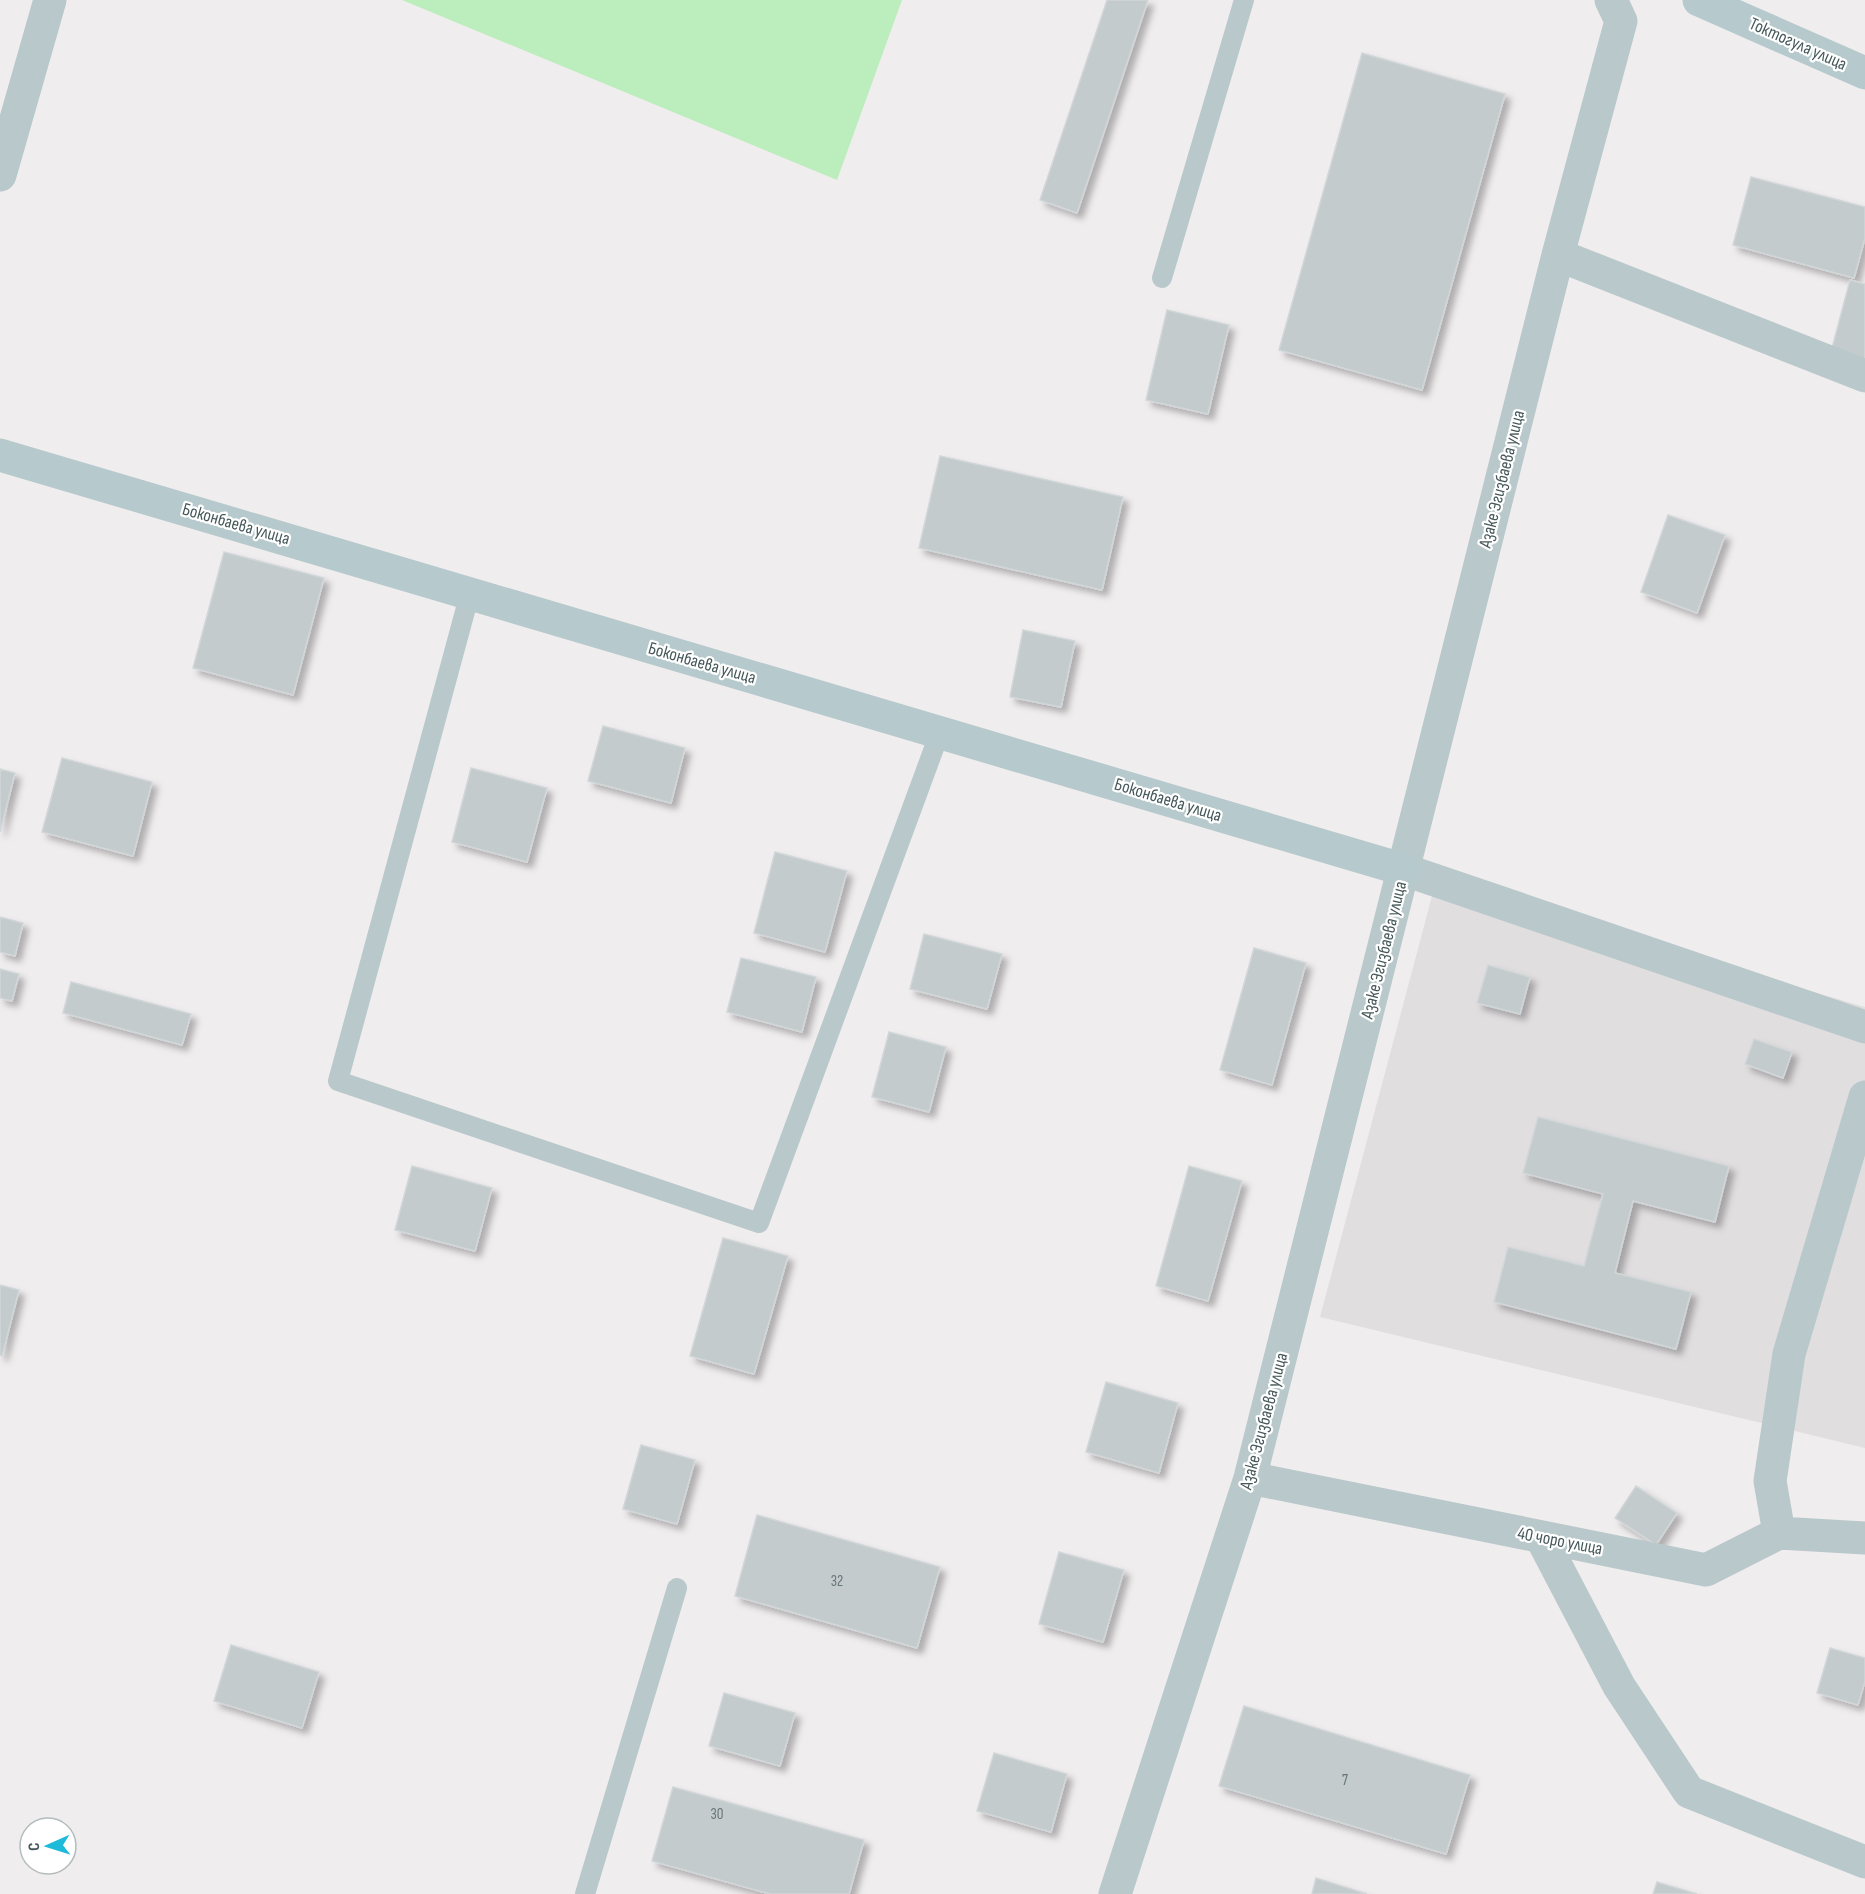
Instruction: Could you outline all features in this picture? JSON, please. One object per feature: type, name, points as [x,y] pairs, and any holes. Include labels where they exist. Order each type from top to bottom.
[{"type":"street","points":[[0,175],[50,0]]},
{"type":"street","name":"Азаке Эгизбаева улица","points":[[1115,1894],[1250,1478],[1405,870],[1558,255],[1621,21],[1611,0]]},
{"type":"street","name":"Токтогула улица","points":[[1698,0],[1865,73]]},
{"type":"street","points":[[1558,255],[1865,376]]},
{"type":"street","name":"Боконбаева улица","points":[[0,454],[1405,870]]},
{"type":"street","points":[[1405,870],[1865,1027]]},
{"type":"street","points":[[1865,1097],[1789,1354],[1770,1481],[1779,1533],[1865,1538]]},
{"type":"street","name":"40 чоро улица","points":[[1250,1478],[1706,1570],[1779,1533]]},
{"type":"street","points":[[1541,1537],[1619,1686],[1689,1792],[1865,1862]]},
{"type":"lane","points":[[1162,278],[1244,0]]},
{"type":"lane","points":[[470,593],[338,1081],[759,1223],[940,732]]},
{"type":"lane","points":[[585,1894],[677,1588]]},
{"type":"shaded area","points":[[1436,881],[1865,1007],[1865,1448],[1320,1317]]},
{"type":"green space","points":[[402,0],[902,0],[837,180]]},
{"type":"building","points":[[1107,0],[1148,0],[1077,213],[1040,200]]},
{"type":"building","points":[[1362,53],[1505,94],[1422,390],[1279,350]]},
{"type":"building","points":[[1751,177],[1865,207],[1865,238],[1854,278],[1733,245]]},
{"type":"building","points":[[1850,280],[1865,284],[1865,361],[1831,352]]},
{"type":"building","points":[[1167,310],[1229,325],[1208,414],[1146,400]]},
{"type":"building","points":[[940,456],[1123,497],[1102,590],[919,548]]},
{"type":"building","points":[[1668,515],[1725,535],[1697,613],[1641,592]]},
{"type":"building","points":[[224,552],[324,578],[293,695],[193,668]]},
{"type":"building","points":[[1023,630],[1075,641],[1061,707],[1010,697]]},
{"type":"building","points":[[603,726],[685,748],[671,803],[588,781]]},
{"type":"building","points":[[62,758],[152,782],[133,856],[42,832]]},
{"type":"building","points":[[471,768],[547,788],[527,862],[452,842]]},
{"type":"building","points":[[0,769],[15,773],[0,832]]},
{"type":"building","points":[[775,852],[847,871],[825,952],[754,933]]},
{"type":"building","points":[[0,917],[23,923],[15,956],[0,952]]},
{"type":"building","points":[[924,934],[1002,954],[987,1009],[910,989]]},
{"type":"building","points":[[1254,948],[1306,963],[1272,1085],[1220,1070]]},
{"type":"building","points":[[741,958],[816,977],[802,1032],[727,1012]]},
{"type":"building","points":[[1488,965],[1530,977],[1520,1014],[1477,1003]]},
{"type":"building","points":[[0,969],[19,974],[12,1001],[0,998]]},
{"type":"building","points":[[71,982],[191,1014],[182,1045],[63,1013]]},
{"type":"building","points":[[889,1032],[946,1047],[929,1112],[872,1097]]},
{"type":"building","points":[[1754,1039],[1792,1052],[1783,1078],[1745,1064]]},
{"type":"building","points":[[1538,1117],[1729,1166],[1715,1222],[1633,1201],[1615,1273],[1691,1292],[1676,1349],[1494,1302],[1508,1247],[1584,1266],[1603,1194],[1523,1173]]},
{"type":"building","points":[[412,1166],[492,1188],[475,1251],[395,1230]]},
{"type":"building","points":[[1189,1166],[1242,1181],[1208,1301],[1156,1286]]},
{"type":"building","points":[[723,1238],[788,1256],[754,1374],[690,1356]]},
{"type":"building","points":[[0,1285],[19,1290],[2,1356],[0,1355]]},
{"type":"building","points":[[1106,1382],[1178,1403],[1159,1473],[1086,1452]]},
{"type":"building","points":[[641,1445],[695,1460],[677,1524],[623,1509]]},
{"type":"building","points":[[1636,1486],[1677,1513],[1656,1545],[1615,1518]]},
{"type":"building","points":[[757,1515],[940,1567],[917,1648],[735,1596]]},
{"type":"building","points":[[1059,1552],[1124,1570],[1103,1642],[1039,1624]]},
{"type":"building","points":[[231,1645],[319,1672],[302,1728],[214,1701]]},
{"type":"building","points":[[1830,1648],[1865,1658],[1865,1681],[1858,1705],[1817,1693]]},
{"type":"building","points":[[724,1693],[795,1713],[780,1766],[709,1746]]},
{"type":"building","points":[[1244,1706],[1470,1775],[1446,1854],[1219,1786]]},
{"type":"building","points":[[994,1753],[1067,1774],[1051,1832],[977,1811]]},
{"type":"building","points":[[673,1787],[864,1840],[849,1894],[770,1894],[652,1861]]},
{"type":"building","points":[[1316,1878],[1367,1894],[1312,1894]]},
{"type":"building","points":[[1657,1882],[1697,1894],[1653,1894]]}]
